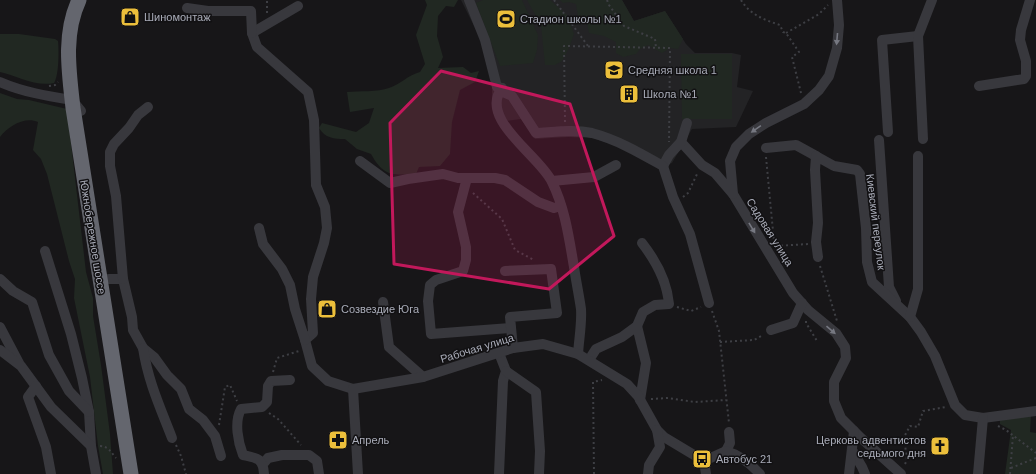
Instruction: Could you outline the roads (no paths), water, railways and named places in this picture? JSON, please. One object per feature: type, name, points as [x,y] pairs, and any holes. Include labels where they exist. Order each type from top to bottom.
[{"type":"highway","name":"Южнобережное шоссе","points":[[79,0],[68,36],[76,102],[131,474]]},
{"type":"highway","name":"Южнобережное шоссе","points":[[87,0],[83,8],[76,37],[76,102],[116,279],[137,474]]},
{"type":"street","points":[[469,0],[485,40],[498,87],[502,88],[505,93],[512,96],[536,133],[591,133],[621,142],[663,166],[676,203],[690,234],[710,303]]},
{"type":"street","points":[[923,138],[918,36],[932,0]]},
{"type":"street","points":[[979,86],[1024,79],[1026,76],[1026,61],[1020,40],[1021,30],[1030,0]]},
{"type":"street","name":"Садовая улица","points":[[833,2],[839,25],[837,48],[829,76],[819,90],[804,104],[766,123],[749,134],[736,147],[730,161],[732,194],[793,293],[805,307],[836,334],[845,347],[846,358],[834,382],[834,401],[841,418],[900,474]]},
{"type":"street","points":[[252,28],[298,6]]},
{"type":"street","points":[[187,8],[208,11],[251,11],[252,28],[257,47],[308,92],[314,120],[316,185],[325,207],[327,228],[324,243],[313,277],[311,300],[313,333],[307,344]]},
{"type":"street","points":[[888,132],[882,40],[918,36]]},
{"type":"street","points":[[0,82],[14,88],[76,102]]},
{"type":"street","points":[[502,88],[498,93],[496,100],[498,114],[516,141],[536,161],[552,181],[561,206],[568,231],[581,310],[578,354]]},
{"type":"street","points":[[148,107],[138,115],[129,128],[114,144],[110,152],[110,166],[116,196],[116,279],[132,317],[133,330],[143,348],[146,368],[172,438]]},
{"type":"street","points":[[663,166],[669,155],[681,142],[687,123]]},
{"type":"street","points":[[879,140],[889,287],[898,306]]},
{"type":"street","points":[[681,142],[702,164],[715,173],[732,194]]},
{"type":"street","points":[[766,148],[796,145],[816,156],[815,170],[818,223],[816,242],[818,257]]},
{"type":"street","name":"Киевский переулок","points":[[816,156],[834,166],[857,170],[860,174],[866,228],[867,262],[872,282],[910,317],[935,356],[955,405],[965,415],[983,418]]},
{"type":"street","points":[[910,317],[918,288],[918,156]]},
{"type":"street","points":[[360,161],[390,183],[429,175],[443,174],[466,182],[495,178],[505,180],[538,202],[554,208],[561,206]]},
{"type":"street","points":[[552,181],[594,177],[616,165]]},
{"type":"street","points":[[466,182],[458,212],[466,247],[466,260],[463,270],[436,280],[430,285],[428,301],[431,334],[511,328]]},
{"type":"street","points":[[259,228],[263,244],[282,269],[290,285],[295,309],[307,344],[312,366],[328,381],[352,389],[358,474]]},
{"type":"street","points":[[590,360],[596,349],[622,337],[637,326],[643,312],[655,305],[669,304],[668,295],[654,258],[642,242]]},
{"type":"street","points":[[45,251],[70,334],[89,412],[91,446],[96,474]]},
{"type":"street","points":[[505,271],[551,269],[557,313],[510,317],[513,348]]},
{"type":"street","points":[[0,279],[13,291],[32,302],[49,355],[68,391],[89,412]]},
{"type":"street","points":[[383,302],[389,347],[423,376]]},
{"type":"street","points":[[771,330],[793,323],[805,307]]},
{"type":"street","points":[[637,326],[646,363],[640,400]]},
{"type":"street","points":[[0,327],[19,365]]},
{"type":"street","name":"Рабочая улица","points":[[352,389],[423,376],[513,348],[543,344],[578,354],[627,384],[640,400],[657,430],[672,443],[704,461]]},
{"type":"street","points":[[143,348],[154,357],[167,375],[181,389],[189,409],[203,420],[215,436],[221,456]]},
{"type":"street","points":[[0,350],[19,365],[51,407],[91,446]]},
{"type":"street","points":[[499,353],[506,371],[536,392],[540,451],[539,474]]},
{"type":"street","points":[[499,474],[503,381],[506,371]]},
{"type":"street","points":[[264,469],[258,458],[243,455],[238,444],[238,415],[241,409],[262,407],[267,402],[268,386],[271,381],[290,380]]},
{"type":"street","points":[[36,386],[28,397],[46,447],[51,474]]},
{"type":"street","points":[[978,474],[983,418],[1036,411]]},
{"type":"street","points":[[648,474],[649,465],[660,446],[657,430]]},
{"type":"street","points":[[849,474],[854,431]]},
{"type":"street","points":[[706,474],[704,461],[726,451],[730,443],[730,432]]},
{"type":"street","points":[[852,450],[865,474]]},
{"type":"street","points":[[726,451],[737,454],[752,465],[760,474]]},
{"type":"street","points":[[264,469],[268,458],[282,455],[309,455],[317,461],[319,474]]},
{"type":"place","name":"Шиномонтаж","points":[[130,17]]},
{"type":"place","name":"Стадион школы №1","points":[[506,19]]},
{"type":"place","name":"Средняя школа 1","points":[[614,70]]},
{"type":"place","name":"Школа №1","points":[[629,94]]},
{"type":"place","name":"Созвездие Юга","points":[[327,309]]},
{"type":"place","name":"Апрель","points":[[338,440]]},
{"type":"place","name":"Церковь адвентистов седьмого дня","points":[[940,446]]},
{"type":"place","name":"Автобус 21","points":[[702,459]]}]
